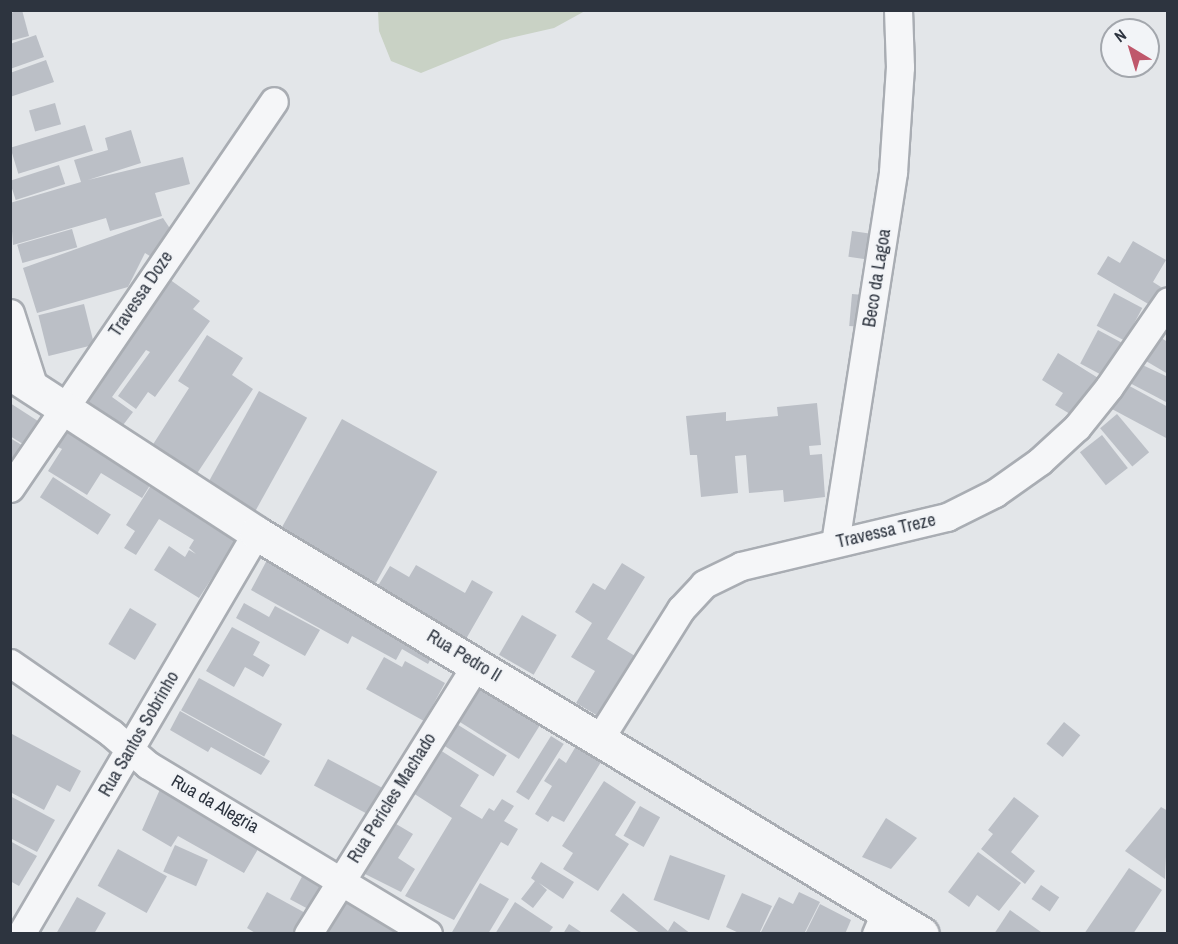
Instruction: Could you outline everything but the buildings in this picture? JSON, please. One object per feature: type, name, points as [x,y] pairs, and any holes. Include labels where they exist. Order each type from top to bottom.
[{"type":"street","name":"Beco da Lagoa","points":[[835,543],[893,172],[900,67],[898,10]]},
{"type":"street","name":"Travessa Doze","points":[[10,488],[274,101]]},
{"type":"street","name":"Travessa Treze","points":[[600,738],[681,609],[704,584],[741,566],[947,517],[994,493],[1040,461],[1077,427],[1109,387],[1167,301]]},
{"type":"street","points":[[10,313],[23,382]]},
{"type":"street","name":"Rua Pedro II","points":[[23,382],[62,410],[256,533],[600,738],[881,922],[922,933]]},
{"type":"street","name":"Rua Santos Sobrinho","points":[[20,931],[130,751],[256,533]]},
{"type":"street","name":"Rua da Alegria","points":[[10,663],[148,765],[428,933]]},
{"type":"street","name":"Rua Pericles Machado","points":[[308,933],[477,664]]},
{"type":"shaded area","points":[[378,10],[585,11],[554,28],[502,40],[421,73],[391,61],[379,31]]}]
